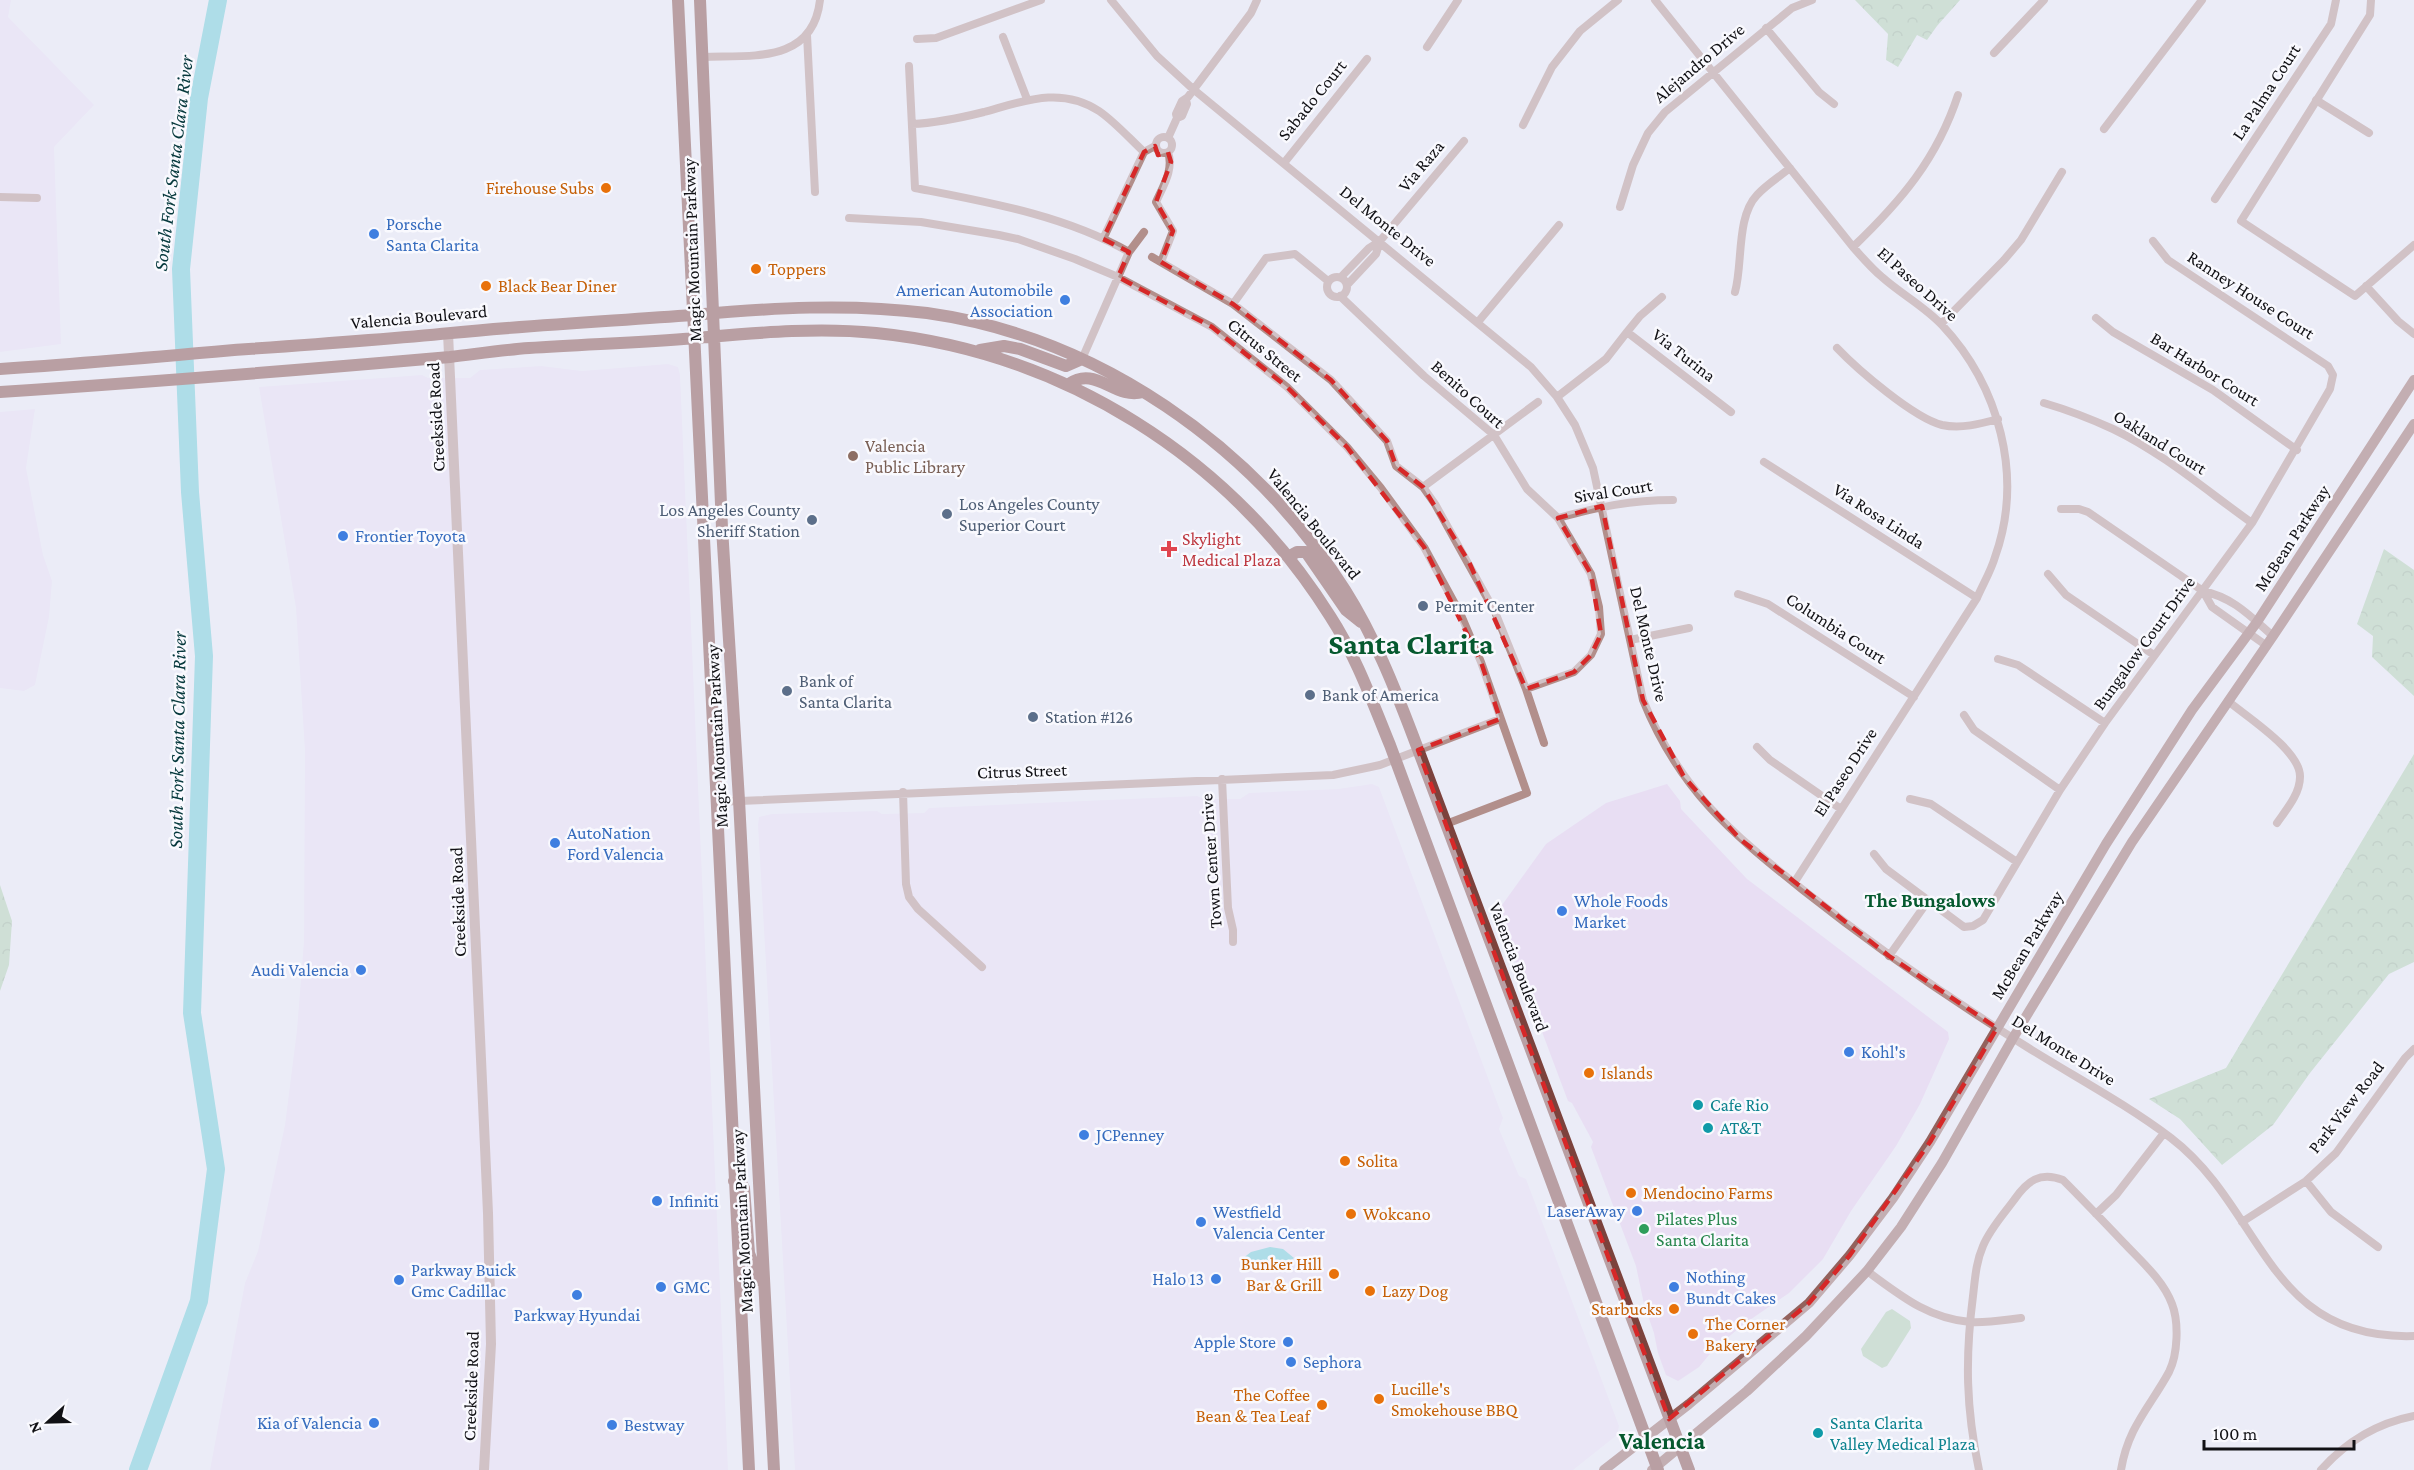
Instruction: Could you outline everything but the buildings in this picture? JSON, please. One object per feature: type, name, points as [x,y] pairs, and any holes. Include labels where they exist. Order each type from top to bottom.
[{"type":"main road","name":"Magic Mountain Parkway","points":[[678,0],[749,1470]]},
{"type":"main road","name":"Magic Mountain Parkway","points":[[700,0],[722,528],[739,800],[774,1470]]},
{"type":"main road","name":"Valencia Boulevard","points":[[0,369],[523,325],[801,306],[925,313],[975,322],[1031,339],[1082,359],[1143,392],[1185,419],[1214,442],[1277,500],[1329,567],[1364,624],[1394,686],[1689,1470]]},
{"type":"main road","points":[[0,392],[450,357],[536,348],[802,331],[873,332],[976,350],[1069,384],[1134,419],[1168,442],[1231,495],[1262,525],[1331,617],[1351,652],[1370,693],[1395,759],[1656,1469]]},
{"type":"main road","points":[[976,350],[1004,346],[1020,349],[1066,366],[1082,359]]},
{"type":"main road","points":[[1069,384],[1080,377],[1088,377],[1123,393],[1133,395],[1143,392]]},
{"type":"main road","name":"McBean Parkway","points":[[1604,1470],[1762,1344],[1809,1303],[1850,1255],[1893,1198],[1930,1142],[2106,844],[2192,710],[2257,622],[2414,380]]},
{"type":"main road","name":"McBean Parkway","points":[[1656,1469],[1779,1362],[1867,1271],[1900,1227],[1942,1163],[2013,1038],[2132,842],[2267,646],[2414,424]]},
{"type":"main road","points":[[1288,557],[1297,552],[1306,552],[1346,610],[1364,624]]},
{"type":"main road","points":[[734,1181],[744,1188],[749,1253],[763,1292]]},
{"type":"street","points":[[702,57],[775,53],[787,50],[807,35],[814,24],[820,0]]},
{"type":"street","points":[[917,39],[936,38],[1041,0]]},
{"type":"street","name":"Del Monte Drive","points":[[1111,0],[1157,56],[1193,89],[1532,367],[1557,397],[1584,444],[1593,468],[1643,699],[1651,720],[1684,777],[1705,805],[1740,839],[1889,956],[1997,1028],[2164,1133],[2187,1151],[2213,1179],[2267,1261],[2282,1279],[2317,1312],[2349,1329],[2384,1335],[2414,1336]]},
{"type":"street","points":[[1168,138],[1177,118],[1182,116],[1188,104],[1186,100],[1193,89],[1251,13],[1257,0]]},
{"type":"street","points":[[1427,47],[1458,0]]},
{"type":"street","points":[[1523,125],[1552,67],[1580,31],[1618,0]]},
{"type":"street","name":"El Paseo Drive","points":[[1655,0],[1853,247],[1882,277],[1941,324],[1964,350],[1989,394],[2004,443],[2007,499],[2004,524],[1995,557],[1977,598],[1794,883]]},
{"type":"street","name":"Alejandro Drive","points":[[1620,207],[1633,165],[1648,133],[1665,112],[1792,8],[1812,0]]},
{"type":"street","points":[[1994,53],[2044,0]]},
{"type":"street","points":[[2104,129],[2202,0]]},
{"type":"street","name":"La Palma Court","points":[[2215,200],[2331,24],[2336,0]]},
{"type":"street","points":[[2371,0],[2370,15],[2241,221],[2355,296],[2414,245]]},
{"type":"street","points":[[1766,28],[1819,92],[1834,104]]},
{"type":"street","points":[[807,35],[815,192]]},
{"type":"street","points":[[1003,37],[1027,99]]},
{"type":"street","name":"Sabado Court","points":[[1284,163],[1367,59]]},
{"type":"street","points":[[909,66],[915,188],[1044,217],[1103,239],[1129,252]]},
{"type":"street","points":[[1853,247],[1891,211],[1916,179],[1950,121],[1958,95]]},
{"type":"street","points":[[912,124],[932,124],[1027,99],[1042,97],[1078,101],[1100,112],[1144,152]]},
{"type":"street","points":[[2316,100],[2369,133]]},
{"type":"street","points":[[1103,239],[1144,152],[1155,146],[1161,137],[1168,138]]},
{"type":"street","points":[[1161,262],[1173,231],[1156,202],[1170,170],[1171,162],[1168,153],[1172,145],[1168,138]]},
{"type":"street","name":"Via Raza","points":[[1341,277],[1369,248],[1380,241],[1464,141]]},
{"type":"street","points":[[1155,146],[1160,153],[1168,153]]},
{"type":"street","points":[[1735,292],[1740,276],[1747,211],[1756,196],[1790,168]]},
{"type":"street","points":[[1941,324],[2004,260],[2020,240],[2062,172]]},
{"type":"street","points":[[0,197],[37,198]]},
{"type":"street","name":"Citrus Street","points":[[849,218],[921,222],[1018,239],[1118,277],[1212,327],[1287,387],[1347,447],[1418,538],[1444,581],[1481,662],[1527,793],[1446,824]]},
{"type":"street","points":[[1478,322],[1559,225]]},
{"type":"street","points":[[1082,359],[1129,252],[1144,232]]},
{"type":"street","name":"Via Raza","points":[[1347,285],[1376,254],[1380,241]]},
{"type":"street","name":"Ranney House Court","points":[[2153,241],[2168,260],[2328,366],[2333,375]]},
{"type":"street","points":[[1233,304],[1266,258],[1295,254],[1328,281]]},
{"type":"street","points":[[1152,257],[1233,304],[1331,380],[1387,441],[1396,466],[1423,486],[1469,562],[1495,612],[1526,689],[1544,743]]},
{"type":"street","points":[[1334,277],[1341,277],[1347,285],[1347,291],[1335,297],[1327,288],[1328,281],[1334,277]]},
{"type":"street","points":[[2366,286],[2398,321],[2414,334]]},
{"type":"street","name":"Benito Court","points":[[1340,296],[1424,376],[1494,435],[1527,489],[1558,518],[1591,574],[1599,608],[1601,634],[1591,655],[1574,672],[1526,689]]},
{"type":"street","name":"Via Turina","points":[[1662,297],[1640,316],[1627,332],[1731,412]]},
{"type":"street","name":"Bar Harbor Court","points":[[2096,318],[2113,332],[2213,390],[2296,450]]},
{"type":"street","points":[[1557,397],[1606,359],[1627,332]]},
{"type":"street","name":"Creekside Road","points":[[448,333],[488,1213],[491,1344],[484,1470]]},
{"type":"street","points":[[1837,348],[1860,372],[1928,420],[1957,426],[1998,419]]},
{"type":"street","name":"Bungalow Court Drive","points":[[1928,901],[1964,927],[1973,926],[1983,920],[2060,790],[2105,723],[2252,523],[2330,389],[2333,375]]},
{"type":"street","points":[[1423,486],[1538,402]]},
{"type":"street","name":"Oakland Court","points":[[2044,403],[2078,414],[2115,430],[2156,455],[2252,523]]},
{"type":"street","name":"Via Rosa Linda","points":[[1764,462],[1977,598]]},
{"type":"street","name":"Sival Court","points":[[1558,518],[1602,506],[1640,500],[1673,500]]},
{"type":"street","points":[[2061,509],[2079,509],[2088,512],[2203,591],[2221,595],[2273,636]]},
{"type":"street","points":[[2048,574],[2066,595],[2154,655]]},
{"type":"street","points":[[2203,591],[2212,607],[2267,646]]},
{"type":"street","name":"Columbia Court","points":[[1738,594],[1768,604],[1914,697]]},
{"type":"street","points":[[1630,640],[1689,628]]},
{"type":"street","points":[[1998,659],[2018,664],[2105,723]]},
{"type":"street","points":[[2228,700],[2291,753],[2299,767],[2300,778],[2297,792],[2277,823]]},
{"type":"street","points":[[1964,715],[1974,730],[2060,790]]},
{"type":"street","name":"Citrus Street","points":[[716,802],[903,792],[1333,775],[1369,768],[1500,719]]},
{"type":"street","points":[[1757,747],[1770,760],[1841,809]]},
{"type":"street","name":"Town Center Drive","points":[[1222,779],[1227,890],[1233,942]]},
{"type":"street","points":[[903,792],[906,884],[909,897],[918,909],[982,967]]},
{"type":"street","points":[[1910,799],[1931,804],[2017,862]]},
{"type":"street","points":[[1874,854],[1886,869],[1928,901],[1889,956]]},
{"type":"street","name":"Park View Road","points":[[2242,1222],[2306,1181],[2336,1153],[2405,1058],[2414,1049]]},
{"type":"street","points":[[2096,1214],[2116,1196],[2164,1133]]},
{"type":"street","points":[[1979,1470],[1970,1430],[1966,1386],[1970,1322],[1978,1262],[1983,1246],[2022,1189],[2031,1181],[2052,1176],[2063,1180],[2156,1277],[2172,1303],[2176,1321],[2174,1354],[2170,1370],[2139,1417],[2124,1451],[2121,1470]]},
{"type":"street","points":[[2306,1181],[2331,1212],[2378,1247]]},
{"type":"street","points":[[1867,1271],[1913,1305],[1931,1313],[1970,1322],[2021,1318]]},
{"type":"street","points":[[2321,1470],[2353,1441],[2380,1426],[2414,1416]]},
{"type":"highlighted area","points":[[1155,146],[1158,155],[1168,152],[1171,162],[1156,202],[1173,231],[1161,262],[1233,304],[1331,380],[1387,441],[1396,466],[1423,487],[1469,562],[1526,689],[1574,672],[1591,655],[1601,634],[1591,574],[1558,518],[1602,506],[1643,700],[1684,777],[1740,839],[1889,956],[1997,1028],[1930,1142],[1850,1255],[1809,1303],[1669,1419],[1418,750],[1500,719],[1481,662],[1424,547],[1347,447],[1287,387],[1212,327],[1118,277],[1129,252],[1103,239],[1144,152]]},
{"type":"shaded area","points":[[0,0],[11,0],[8,17],[94,105],[54,147],[61,344],[0,352]]},
{"type":"shaded area","points":[[668,364],[678,367],[680,375],[728,1470],[210,1470],[245,1283],[258,1251],[285,1125],[297,1030],[304,941],[305,751],[296,608],[259,387],[422,375],[428,378],[470,378],[480,370],[541,366],[582,371]]},
{"type":"shaded area","points":[[35,409],[26,468],[43,555],[52,581],[49,617],[35,685],[24,691],[0,688],[0,412]]},
{"type":"shaded area","points":[[1372,784],[1379,787],[1503,1118],[1499,1129],[1519,1176],[1526,1179],[1619,1426],[1617,1435],[1573,1470],[795,1470],[759,817],[772,814],[877,811],[882,814],[924,813],[929,808],[1197,796],[1204,799],[1240,799],[1249,793],[1338,789]]},
{"type":"shaded area","points":[[1667,784],[1680,801],[1681,809],[1747,879],[1948,1032],[1949,1039],[1920,1104],[1896,1146],[1851,1211],[1823,1259],[1789,1293],[1744,1324],[1714,1349],[1699,1367],[1678,1381],[1666,1375],[1644,1304],[1636,1266],[1591,1147],[1593,1142],[1572,1103],[1568,1101],[1497,912],[1546,844],[1606,803]]},
{"type":"green space","points":[[1855,0],[1960,0],[1927,40],[1917,35],[1898,67],[1886,60],[1888,34]]},
{"type":"green space","points":[[2384,549],[2414,570],[2414,696],[2372,657],[2373,636],[2357,624]]},
{"type":"green space","points":[[2414,754],[2414,962],[2389,974],[2310,1073],[2273,1125],[2222,1165],[2180,1119],[2149,1099],[2226,1068]]},
{"type":"green space","points":[[0,885],[12,921],[9,965],[0,991]]},
{"type":"green space","points":[[1892,1309],[1910,1321],[1911,1328],[1887,1366],[1882,1368],[1863,1356],[1861,1349],[1886,1312]]},
{"type":"water","points":[[1270,1247],[1283,1249],[1294,1258],[1275,1267],[1256,1265],[1242,1259],[1251,1252]]},
{"type":"waterway","name":"South Fork Santa Clara River","points":[[138,1470],[199,1301],[216,1169],[192,1013],[204,656],[190,492],[181,269],[199,98],[218,0]]},
{"type":"place","name":"Firehouse Subs","points":[[606,188]]},
{"type":"place","name":"Porsche Santa Clarita","points":[[374,234]]},
{"type":"place","name":"Toppers","points":[[756,269]]},
{"type":"place","name":"Black Bear Diner","points":[[486,286]]},
{"type":"place","name":"American Automobile Association","points":[[1065,300]]},
{"type":"place","name":"Valencia Public Library","points":[[853,456]]},
{"type":"place","name":"Los Angeles County Superior Court","points":[[947,514]]},
{"type":"place","name":"Los Angeles County Sheriff Station","points":[[812,520]]},
{"type":"place","name":"Frontier Toyota","points":[[343,536]]},
{"type":"place","name":"Skylight Medical Plaza","points":[[1169,549]]},
{"type":"place","name":"Permit Center","points":[[1423,606]]},
{"type":"place","name":"Bank of Santa Clarita","points":[[787,691]]},
{"type":"place","name":"Bank of America","points":[[1310,695]]},
{"type":"place","name":"Station #126","points":[[1033,717]]},
{"type":"place","name":"AutoNation Ford Valencia","points":[[555,843]]},
{"type":"place","name":"Whole Foods Market","points":[[1562,911]]},
{"type":"place","name":"Audi Valencia","points":[[361,970]]},
{"type":"place","name":"Kohl's","points":[[1849,1052]]},
{"type":"place","name":"Islands","points":[[1589,1073]]},
{"type":"place","name":"Cafe Rio","points":[[1698,1105]]},
{"type":"place","name":"AT&T","points":[[1708,1128]]},
{"type":"place","name":"JCPenney","points":[[1084,1135]]},
{"type":"place","name":"Solita","points":[[1345,1161]]},
{"type":"place","name":"Mendocino Farms","points":[[1631,1193]]},
{"type":"place","name":"Infiniti","points":[[657,1201]]},
{"type":"place","name":"LaserAway","points":[[1637,1211]]},
{"type":"place","name":"Wokcano","points":[[1351,1214]]},
{"type":"place","name":"Westfield Valencia Center","points":[[1201,1222]]},
{"type":"place","name":"Pilates Plus Santa Clarita","points":[[1644,1229]]},
{"type":"place","name":"Bunker Hill Bar & Grill","points":[[1334,1274]]},
{"type":"place","name":"Halo 13","points":[[1216,1279]]},
{"type":"place","name":"Parkway Buick Gmc Cadillac","points":[[399,1280]]},
{"type":"place","name":"GMC","points":[[661,1287]]},
{"type":"place","name":"Nothing Bundt Cakes","points":[[1674,1287]]},
{"type":"place","name":"Lazy Dog","points":[[1370,1291]]},
{"type":"place","name":"Parkway Hyundai","points":[[577,1295]]},
{"type":"place","name":"Starbucks","points":[[1674,1309]]},
{"type":"place","name":"The Corner Bakery","points":[[1693,1334]]},
{"type":"place","name":"Apple Store","points":[[1288,1342]]},
{"type":"place","name":"Sephora","points":[[1291,1362]]},
{"type":"place","name":"Lucille's Smokehouse BBQ","points":[[1379,1399]]},
{"type":"place","name":"The Coffee Bean & Tea Leaf","points":[[1322,1405]]},
{"type":"place","name":"Kia of Valencia","points":[[374,1423]]},
{"type":"place","name":"Bestway","points":[[612,1425]]},
{"type":"place","name":"Santa Clarita Valley Medical Plaza","points":[[1818,1433]]},
{"type":"district","name":"Santa Clarita","points":[[1411,644]]},
{"type":"district","name":"The Bungalows","points":[[1930,900]]},
{"type":"district","name":"Valencia","points":[[1662,1441]]}]
